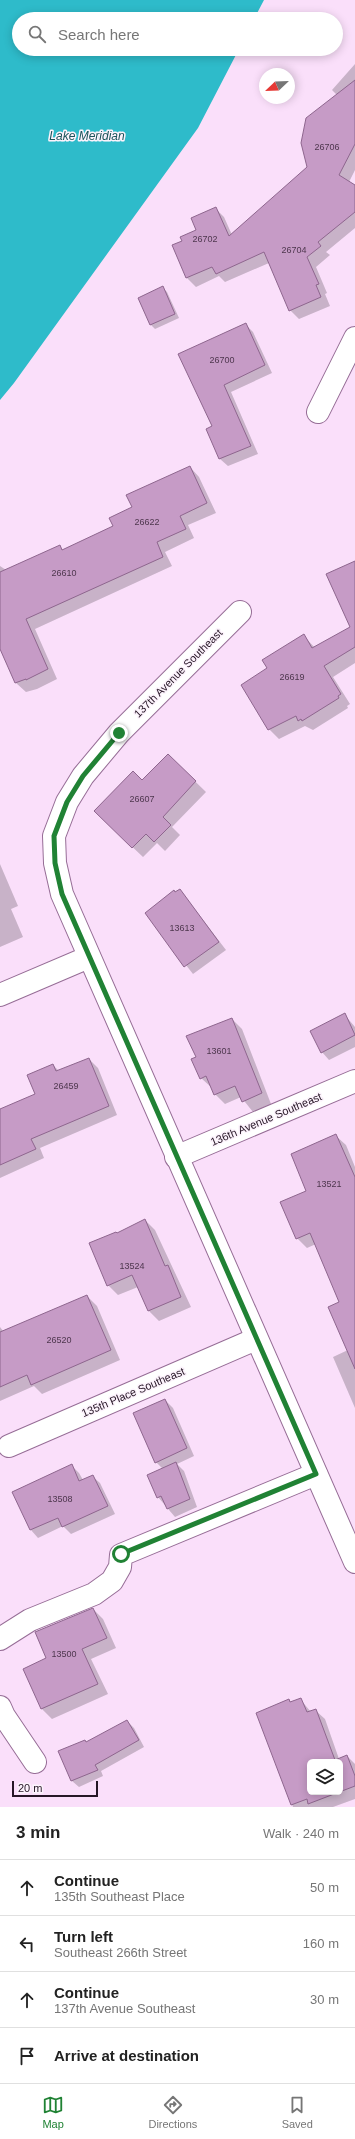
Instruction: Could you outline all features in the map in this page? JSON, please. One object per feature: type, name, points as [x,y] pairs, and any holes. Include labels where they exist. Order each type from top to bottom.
[{"type":"street","points":[[318,412],[355,338]]},
{"type":"street","name":"137th Avenue Southeast","points":[[89,957],[62,894],[55,863],[54,836],[67,802],[83,776],[119,733],[240,612]]},
{"type":"street","points":[[0,995],[89,957],[355,1562]]},
{"type":"street","name":"136th Avenue Southeast","points":[[176,1157],[355,1081]]},
{"type":"street","name":"135th Place Southeast","points":[[9,1446],[256,1339]]},
{"type":"street","points":[[0,1639],[30,1620],[94,1594],[112,1581],[120,1567],[121,1554],[316,1474]]},
{"type":"street","points":[[0,1707],[4,1716],[35,1762]]},
{"type":"water","name":"Lake Meridian","points":[[0,0],[264,0],[258,12],[12,12],[12,56],[235,56],[198,128],[14,383],[0,400]]},
{"type":"building","points":[[355,80],[355,144],[339,175],[355,185],[355,212],[318,242],[321,246],[307,257],[319,284],[316,285],[321,297],[289,311],[264,252],[216,274],[212,267],[186,278],[172,245],[182,241],[180,237],[196,230],[191,218],[216,207],[229,236],[307,167],[301,143],[306,118]]},
{"type":"building","points":[[163,286],[175,314],[150,325],[138,298]]},
{"type":"building","points":[[246,323],[265,365],[224,385],[251,446],[219,459],[206,429],[212,426],[178,354]]},
{"type":"building","points":[[190,466],[207,503],[180,516],[186,529],[157,542],[163,557],[26,619],[48,669],[26,680],[15,683],[0,649],[0,572],[60,545],[62,550],[113,526],[109,518],[132,507],[126,495]]},
{"type":"building","points":[[355,561],[355,647],[324,666],[341,694],[338,696],[339,698],[302,721],[301,719],[298,721],[296,716],[268,730],[241,685],[267,668],[262,660],[304,634],[312,648],[350,627],[326,574]]},
{"type":"building","points":[[168,754],[196,781],[163,817],[171,825],[154,842],[146,834],[132,848],[94,811],[133,771],[142,780]]},
{"type":"building","points":[[180,889],[219,942],[184,967],[145,913],[174,890],[175,892]]},
{"type":"building","points":[[345,1013],[355,1035],[321,1053],[310,1031]]},
{"type":"building","points":[[232,1018],[262,1093],[242,1102],[235,1086],[214,1095],[206,1076],[200,1079],[191,1059],[196,1057],[186,1036]]},
{"type":"building","points":[[89,1058],[109,1106],[31,1139],[36,1149],[0,1165],[0,1109],[35,1094],[27,1075],[53,1064],[56,1071]]},
{"type":"building","points":[[336,1134],[355,1177],[355,1369],[328,1307],[339,1302],[310,1233],[296,1239],[280,1202],[306,1191],[291,1154]]},
{"type":"building","points":[[145,1219],[165,1266],[168,1265],[181,1297],[148,1311],[132,1275],[107,1286],[89,1243],[116,1232],[117,1233]]},
{"type":"building","points":[[87,1295],[111,1350],[31,1385],[27,1375],[0,1387],[0,1332]]},
{"type":"building","points":[[165,1399],[187,1448],[155,1463],[133,1413]]},
{"type":"building","points":[[176,1462],[190,1499],[167,1509],[161,1496],[157,1498],[147,1475]]},
{"type":"building","points":[[72,1464],[79,1481],[93,1475],[108,1506],[62,1527],[58,1518],[30,1530],[12,1492]]},
{"type":"building","points":[[93,1608],[107,1638],[82,1649],[98,1684],[41,1709],[23,1669],[46,1658],[35,1632]]},
{"type":"building","points":[[301,1698],[307,1712],[316,1709],[335,1759],[307,1759],[307,1795],[331,1795],[308,1804],[307,1799],[291,1805],[256,1713],[289,1699],[290,1702]]},
{"type":"building","points":[[127,1720],[139,1740],[95,1765],[98,1770],[71,1781],[58,1751],[85,1740],[86,1742]]},
{"type":"building","points":[[347,1755],[355,1776],[355,1786],[343,1791],[343,1759],[337,1759]]},
{"type":"route","points":[[119,733],[83,776],[67,802],[54,836],[55,863],[62,894],[316,1474],[121,1554]]}]
